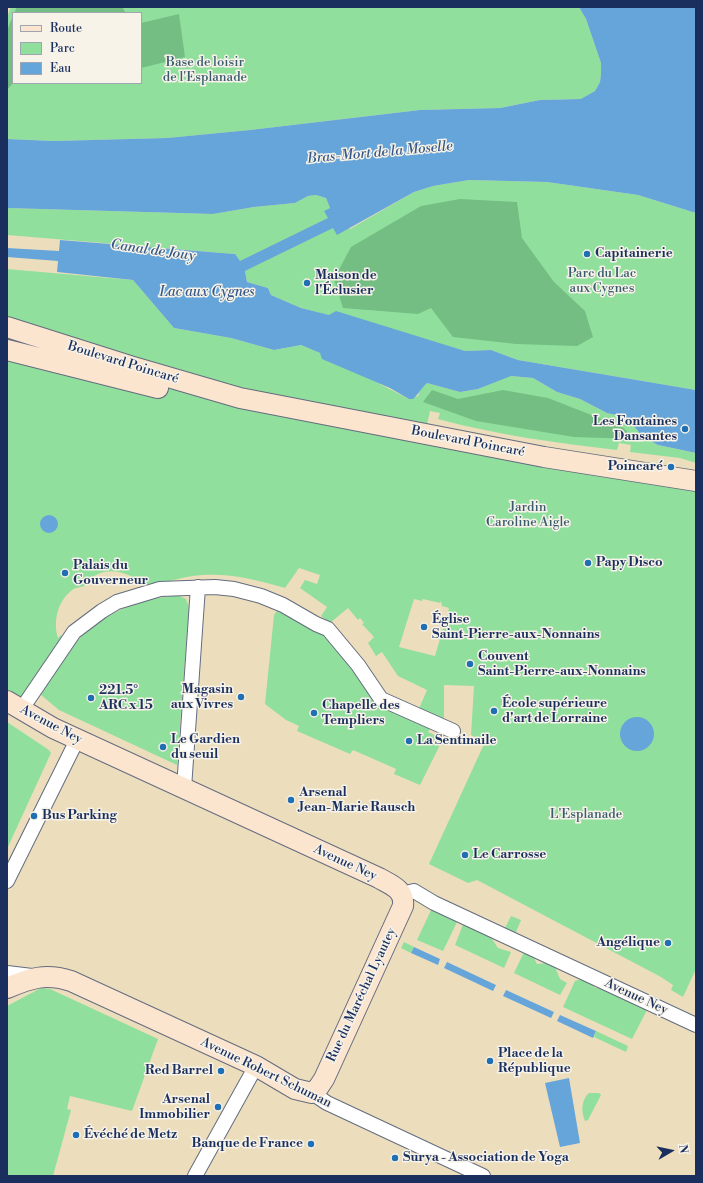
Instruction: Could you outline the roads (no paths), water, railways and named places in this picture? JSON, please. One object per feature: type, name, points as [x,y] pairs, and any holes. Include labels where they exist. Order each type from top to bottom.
[{"type":"street","name":"Boulevard Poincaré","points":[[7,327],[130,366],[240,398],[544,457],[696,481]]},
{"type":"street","name":"Boulevard Poincaré","points":[[7,350],[184,393],[240,398]]},
{"type":"street","points":[[14,706],[74,632],[102,611],[117,602],[160,589],[198,587],[234,589],[261,596],[283,605],[316,624],[328,629],[358,665],[381,699],[453,731]]},
{"type":"street","points":[[184,788],[198,587]]},
{"type":"street","name":"Avenue Ney","points":[[14,706],[78,740],[379,878],[399,889],[402,894],[414,891],[430,901],[696,1025]]},
{"type":"street","points":[[7,881],[78,740]]},
{"type":"street","name":"Rue du Maréchal Lyautey","points":[[312,1093],[318,1088],[324,1079],[384,949],[403,906],[402,894]]},
{"type":"street","points":[[7,974],[42,977]]},
{"type":"street","points":[[7,988],[42,977]]},
{"type":"street","name":"Avenue Robert Schuman","points":[[42,977],[71,981],[256,1066],[295,1089],[312,1093],[327,1103],[483,1176]]},
{"type":"street","points":[[195,1176],[256,1066]]},
{"type":"water","points":[[579,7],[696,7],[696,213],[638,195],[547,182],[469,180],[433,186],[414,192],[337,235],[333,228],[245,271],[247,282],[268,288],[271,295],[301,308],[329,315],[336,311],[465,351],[491,350],[518,360],[696,390],[696,453],[658,445],[643,437],[633,425],[616,415],[607,413],[580,399],[557,392],[533,378],[511,376],[478,389],[460,392],[427,383],[413,399],[409,399],[390,388],[322,359],[320,353],[301,345],[274,350],[231,338],[174,328],[133,280],[57,272],[58,261],[7,257],[7,248],[59,251],[60,240],[235,254],[240,261],[328,218],[324,211],[330,208],[326,198],[316,195],[308,196],[295,203],[254,207],[213,214],[7,208],[7,139],[54,141],[167,138],[420,110],[500,108],[540,100],[581,99],[595,91],[600,82],[601,63],[586,19]]},
{"type":"water","points":[[49,515],[55,518],[58,524],[55,530],[49,533],[43,530],[40,524],[43,518]]},
{"type":"water","points":[[634,717],[640,717],[649,722],[653,728],[653,740],[649,746],[640,751],[634,751],[625,746],[620,737],[620,731],[625,722]]},
{"type":"water","points":[[414,947],[440,959],[438,965],[411,953]]},
{"type":"water","points":[[447,962],[496,985],[493,991],[444,968]]},
{"type":"water","points":[[506,990],[554,1012],[551,1018],[503,996]]},
{"type":"water","points":[[560,1015],[596,1031],[593,1038],[557,1021]]},
{"type":"water","points":[[569,1078],[580,1143],[560,1147],[545,1083]]},
{"type":"place","name":"Capitainerie","points":[[587,254]]},
{"type":"place","name":"Maison de l'Éclusier","points":[[307,283]]},
{"type":"place","name":"Les Fontaines Dansantes","points":[[685,429]]},
{"type":"place","name":"Poincaré","points":[[671,467]]},
{"type":"place","name":"Papy Disco","points":[[588,563]]},
{"type":"place","name":"Palais du Gouverneur","points":[[65,573]]},
{"type":"place","name":"Église Saint-Pierre-aux-Nonnains","points":[[424,627]]},
{"type":"place","name":"Couvent Saint-Pierre-aux-Nonnains","points":[[470,664]]},
{"type":"place","name":"Magasin aux Vivres","points":[[241,697]]},
{"type":"place","name":"221.5° ARC x 15","points":[[91,698]]},
{"type":"place","name":"École supérieure d'art de Lorraine","points":[[494,711]]},
{"type":"place","name":"Chapelle des Templiers","points":[[314,713]]},
{"type":"place","name":"La Sentinaile","points":[[409,741]]},
{"type":"place","name":"Le Gardien du seuil","points":[[163,747]]},
{"type":"place","name":"Arsenal Jean-Marie Rausch","points":[[291,800]]},
{"type":"place","name":"Bus Parking","points":[[34,816]]},
{"type":"place","name":"Le Carrosse","points":[[465,855]]},
{"type":"place","name":"Angélique","points":[[668,943]]},
{"type":"place","name":"Place de la République","points":[[490,1061]]},
{"type":"place","name":"Red Barrel","points":[[221,1071]]},
{"type":"place","name":"Arsenal Immobilier","points":[[218,1107]]},
{"type":"place","name":"Évéché de Metz","points":[[76,1135]]},
{"type":"place","name":"Banque de France","points":[[311,1144]]},
{"type":"place","name":"Surya - Association de Yoga","points":[[395,1158]]},
{"type":"park label","name":"Base de loisir de l'Esplanade","points":[[205,70]]},
{"type":"park label","name":"Parc du Lac aux Cygnes","points":[[602,282]]},
{"type":"park label","name":"Jardin Caroline Aigle","points":[[528,516]]},
{"type":"park label","name":"L'Esplanade","points":[[586,815]]},
{"type":"water label","name":"Bras-Mort de la Moselle","points":[[380,153]]},
{"type":"water label","name":"Canal de Jouy","points":[[153,251]]},
{"type":"water label","name":"Lac aux Cygnes","points":[[207,293]]}]
